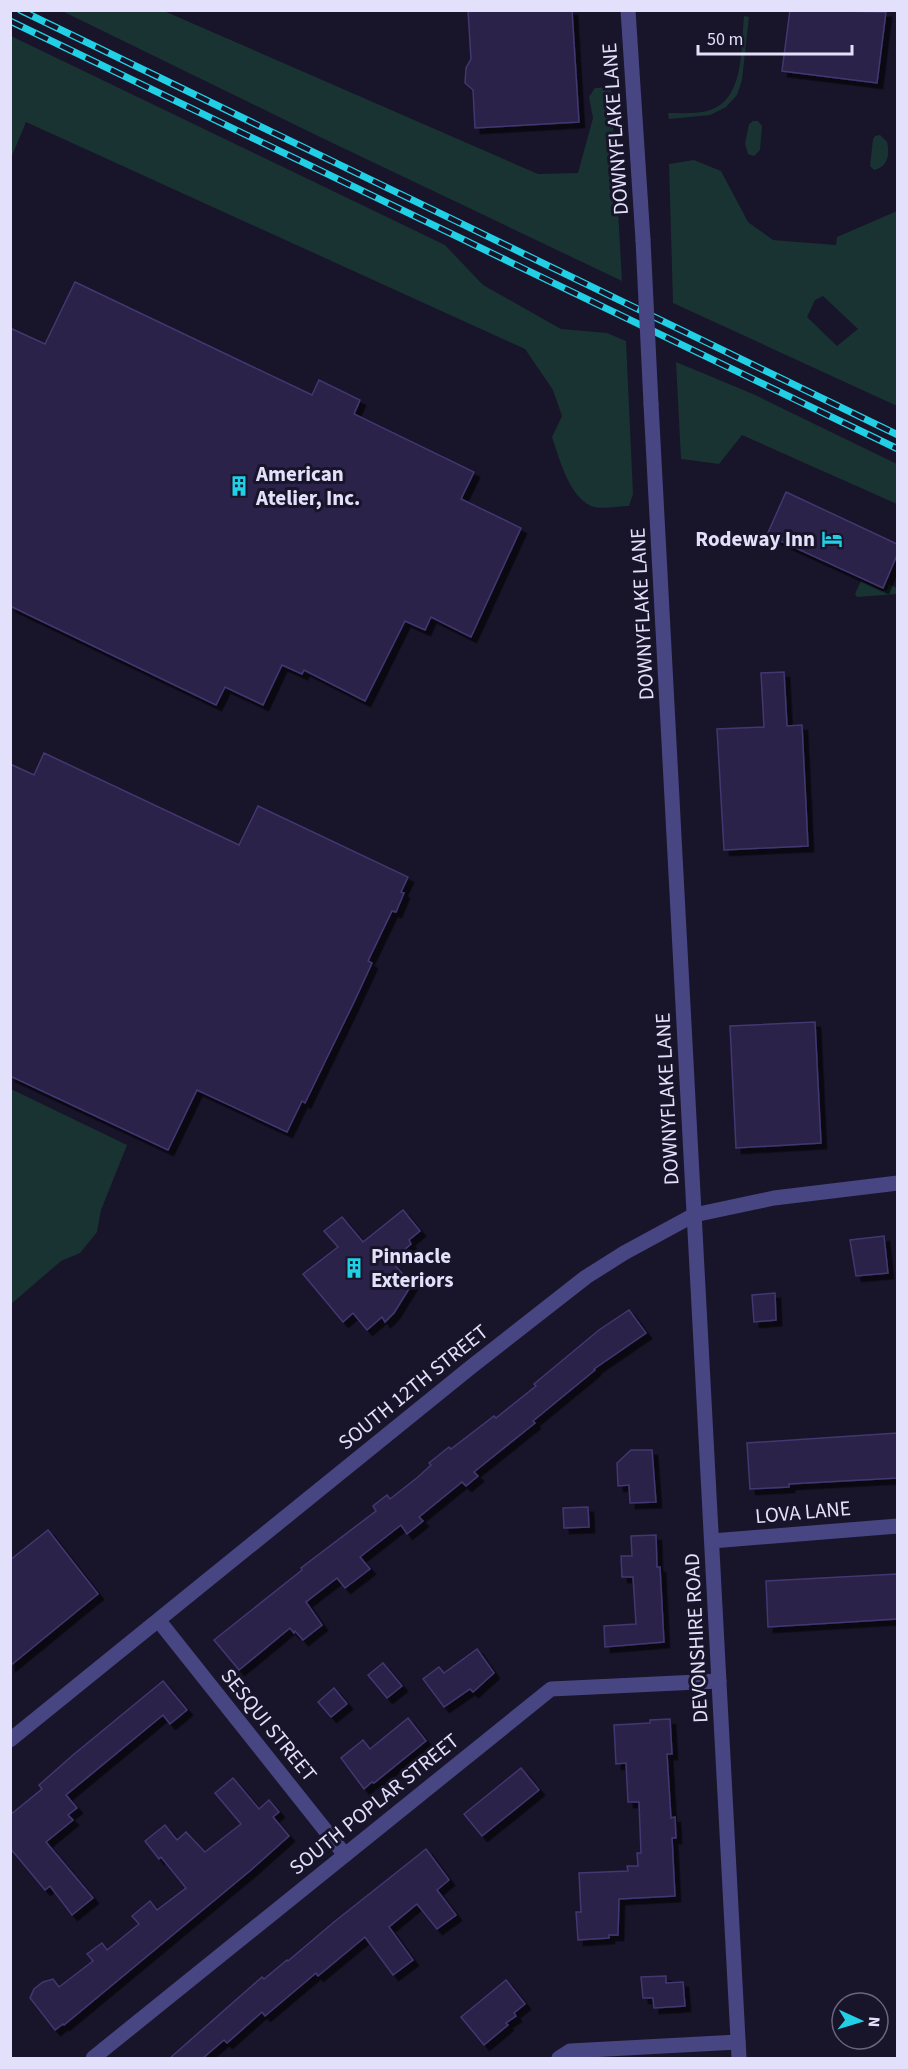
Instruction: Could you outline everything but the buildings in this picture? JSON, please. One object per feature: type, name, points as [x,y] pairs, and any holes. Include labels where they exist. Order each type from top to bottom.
[{"type":"street","name":"DOWNYFLAKE LANE","points":[[628,10],[643,240],[694,1215]]},
{"type":"street","name":"SOUTH 12TH STREET","points":[[10,1740],[471,1367],[586,1277],[624,1253],[694,1215],[774,1198],[897,1183]]},
{"type":"street","name":"DEVONSHIRE ROAD","points":[[694,1215],[739,2058]]},
{"type":"street","name":"LOVA LANE","points":[[712,1541],[897,1526]]},
{"type":"street","name":"SESQUI STREET","points":[[159,1621],[345,1855]]},
{"type":"street","name":"SOUTH POPLAR STREET","points":[[93,2058],[550,1689],[719,1681]]},
{"type":"street","points":[[559,2058],[570,2051],[738,2042]]},
{"type":"green space","points":[[62,11],[164,11],[538,174],[578,173],[593,118],[589,97],[595,88],[611,87],[622,281],[320,137]]},
{"type":"green space","points":[[744,16],[749,17],[742,80],[737,95],[726,107],[710,115],[669,119],[668,113],[707,111],[719,106],[728,97],[739,72]]},
{"type":"green space","points":[[11,36],[445,245],[483,285],[561,329],[607,333],[626,341],[633,494],[629,506],[605,508],[591,506],[583,501],[571,485],[552,437],[562,416],[553,390],[525,349],[26,122],[11,158]]},
{"type":"green space","points":[[758,121],[762,126],[760,150],[754,156],[748,154],[745,144],[749,124]]},
{"type":"green space","points":[[880,135],[887,142],[888,155],[885,163],[874,170],[870,166],[873,139]]},
{"type":"green space","points":[[694,160],[721,171],[748,222],[773,240],[836,245],[837,237],[897,211],[897,406],[673,303],[669,164]],"holes":[[[823,296],[858,329],[837,346],[807,317],[815,300]]]},
{"type":"green space","points":[[676,362],[753,394],[897,464],[897,504],[742,435],[719,464],[681,459]]},
{"type":"green space","points":[[861,581],[882,591],[887,590],[889,584],[897,588],[897,594],[857,597],[855,594]]},
{"type":"green space","points":[[11,1089],[127,1145],[101,1210],[97,1232],[80,1253],[61,1261],[11,1304]]},
{"type":"railway","points":[[20,10],[898,435]]},
{"type":"railway","points":[[10,21],[898,449]]},
{"type":"place","name":"American Atelier, Inc.","points":[[239,486]]},
{"type":"place","name":"Rodeway Inn","points":[[832,539]]},
{"type":"place","name":"Pinnacle Exteriors","points":[[354,1268]]}]
